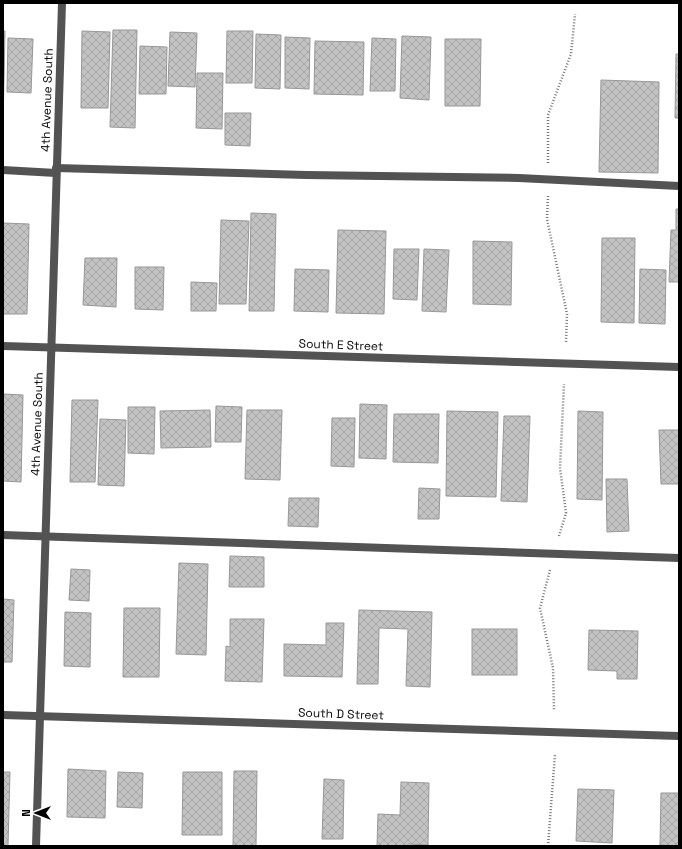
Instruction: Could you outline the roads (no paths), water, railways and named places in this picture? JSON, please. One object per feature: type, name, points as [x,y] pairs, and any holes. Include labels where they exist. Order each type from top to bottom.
[{"type":"street","name":"4th Avenue South","points":[[36,846],[62,3]]},
{"type":"street","points":[[3,170],[519,178],[679,186]]},
{"type":"street","name":"South E Street","points":[[3,346],[679,367]]},
{"type":"street","points":[[3,536],[679,558]]},
{"type":"street","name":"South D Street","points":[[3,715],[679,736]]}]
